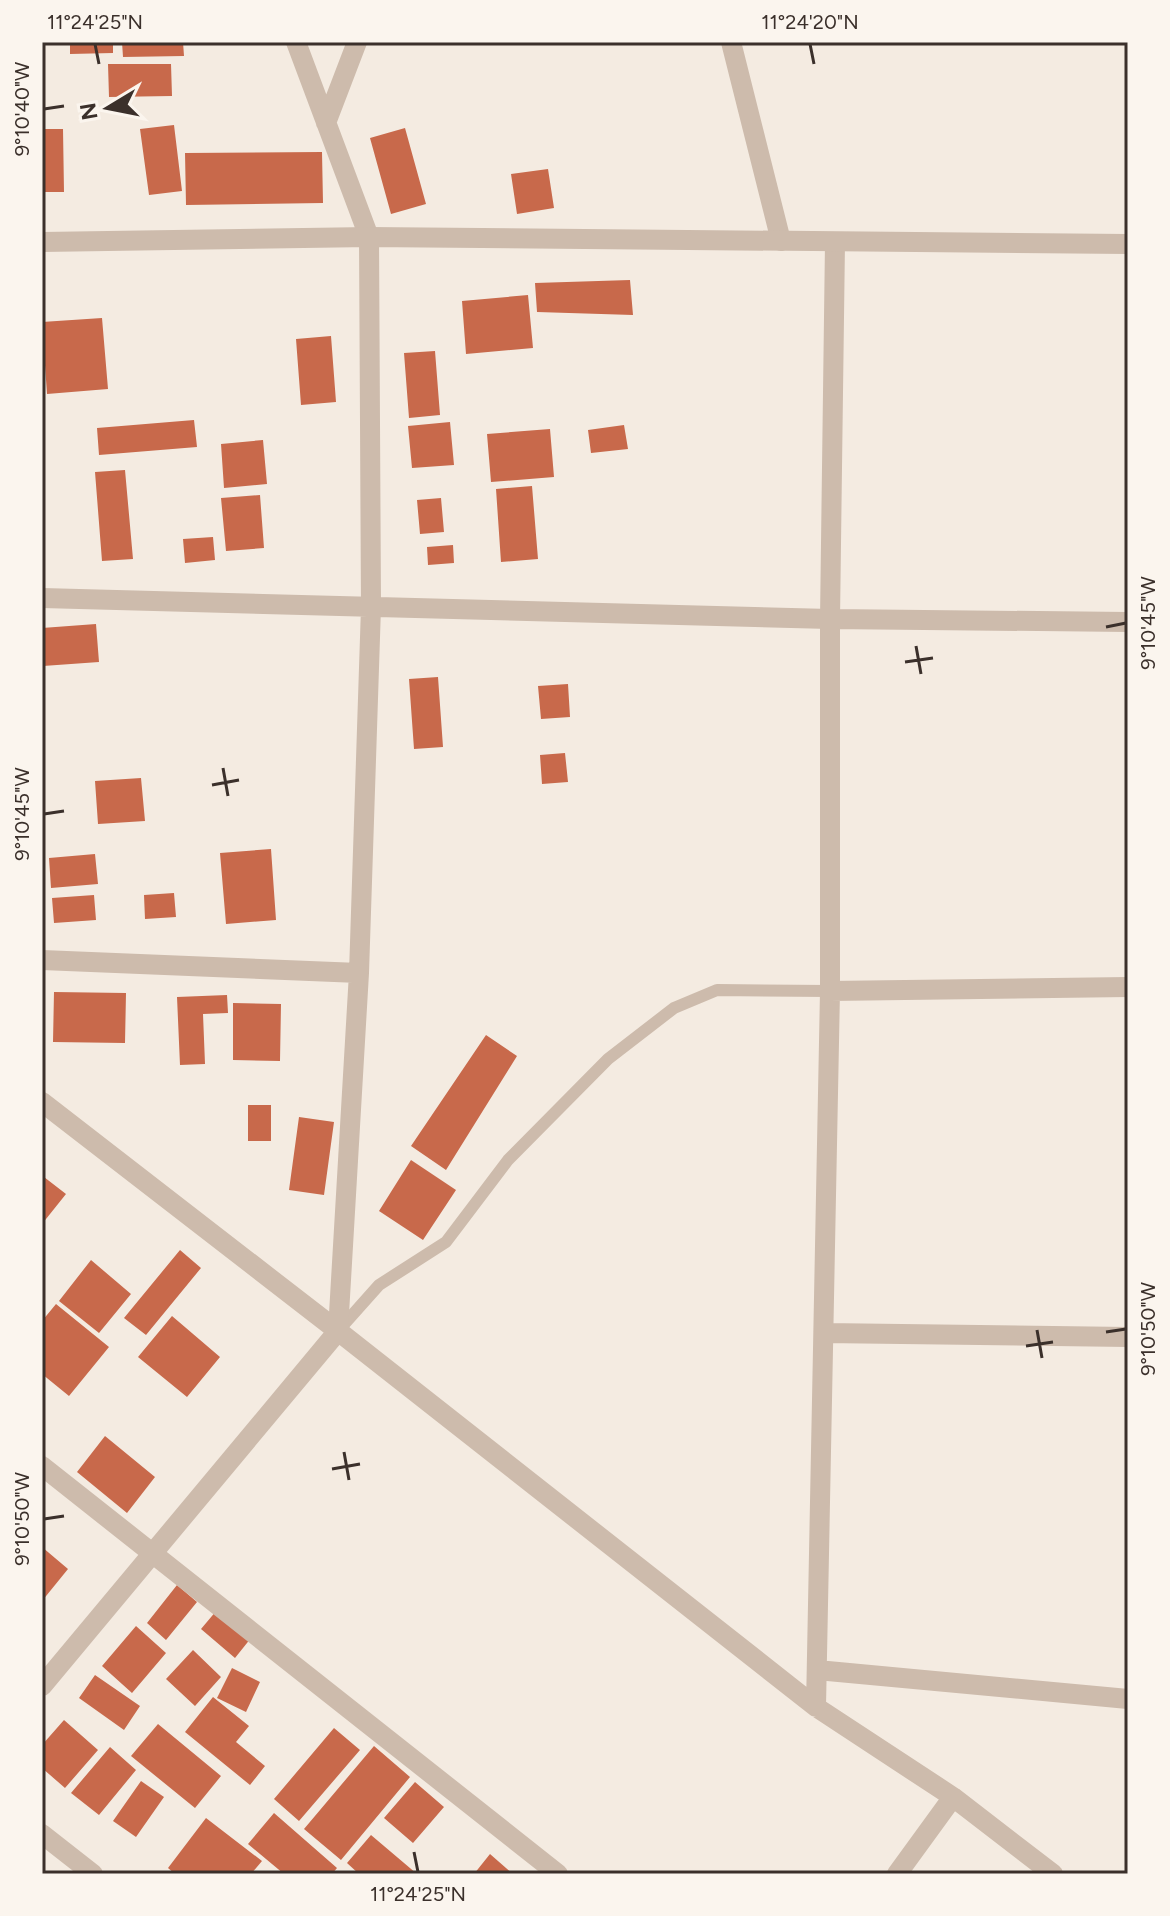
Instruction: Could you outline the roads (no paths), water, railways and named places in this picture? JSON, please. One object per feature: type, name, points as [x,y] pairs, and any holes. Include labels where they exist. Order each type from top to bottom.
[{"type":"street","points":[[42,1686],[338,1331],[359,973],[371,607],[369,237],[296,42]]},
{"type":"street","points":[[326,123],[357,42]]},
{"type":"street","points":[[731,42],[781,241]]},
{"type":"street","points":[[42,242],[369,237],[1128,244]]},
{"type":"street","points":[[816,1707],[830,991],[830,619],[835,242]]},
{"type":"street","points":[[42,598],[830,619],[1128,622]]},
{"type":"street","points":[[42,960],[359,973]]},
{"type":"street","points":[[830,991],[1128,987]]},
{"type":"street","points":[[42,1102],[816,1707],[953,1797],[1053,1874]]},
{"type":"street","points":[[824,1333],[1128,1337]]},
{"type":"street","points":[[42,1466],[558,1874]]},
{"type":"street","points":[[817,1670],[1128,1699]]},
{"type":"street","points":[[897,1874],[953,1797]]},
{"type":"street","points":[[42,1834],[93,1874]]},
{"type":"lane","points":[[338,1331],[379,1285],[446,1242],[508,1160],[608,1059],[674,1008],[717,990],[830,991]]}]
